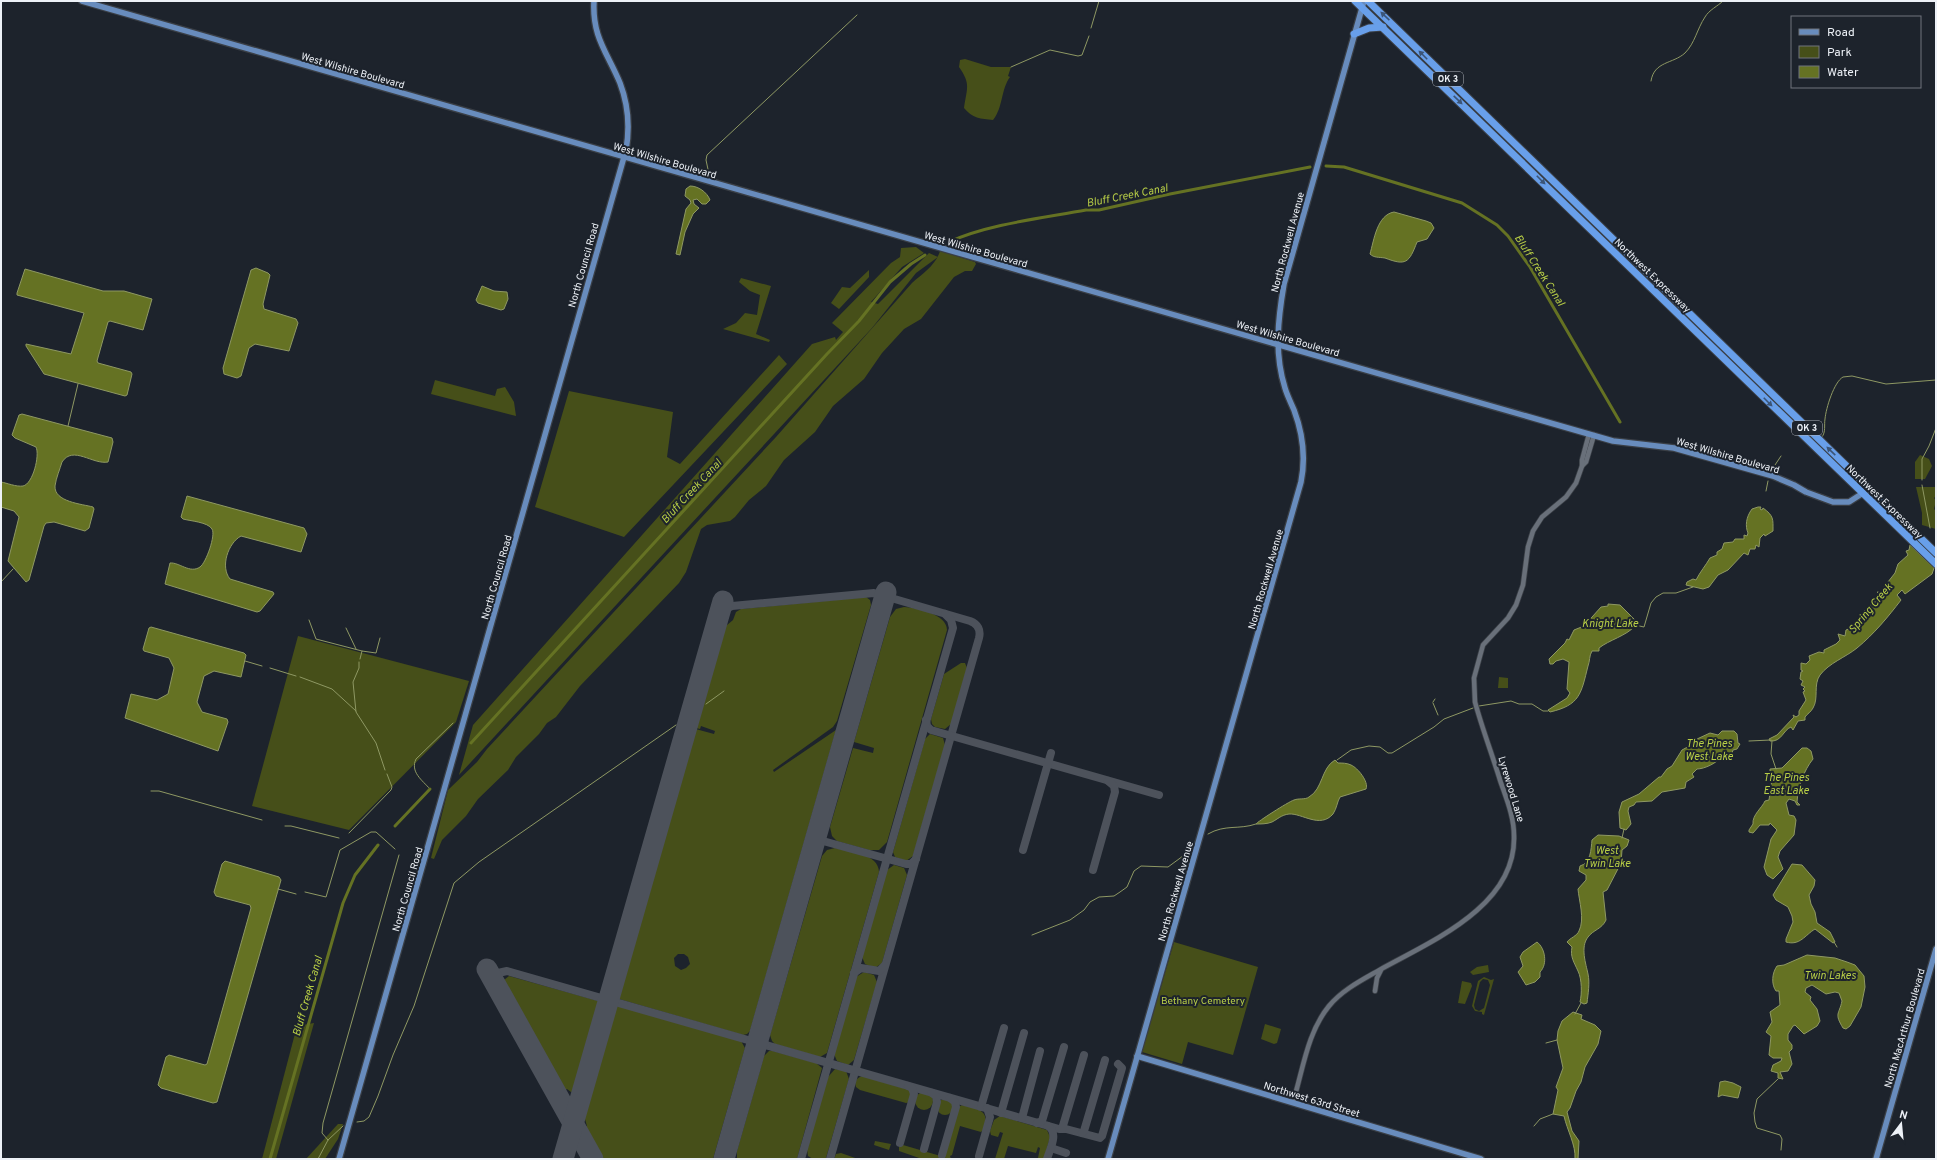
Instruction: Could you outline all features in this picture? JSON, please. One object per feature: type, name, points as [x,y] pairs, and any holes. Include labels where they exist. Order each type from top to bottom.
[{"type":"highway","name":"Northwest Expressway","points":[[1355,1],[1363,4],[1382,27],[1439,81],[1622,248],[1936,553]]},
{"type":"highway","name":"Northwest Expressway","points":[[1368,1],[1459,90],[1556,195],[1936,564]]},
{"type":"highway","points":[[1354,34],[1369,28],[1382,27]]},
{"type":"highway","points":[[1420,63],[1439,75],[1445,76]]},
{"type":"highway","points":[[1439,81],[1442,80],[1459,90]]},
{"type":"highway","points":[[1556,195],[1575,207],[1605,237],[1622,248]]},
{"type":"highway","points":[[1631,268],[1652,282],[1684,314],[1704,328]]},
{"type":"highway","points":[[1708,343],[1729,357],[1760,388],[1768,390]]},
{"type":"highway","points":[[1863,494],[1869,488]]},
{"type":"main road","name":"West Wilshire Boulevard","points":[[82,1],[1591,435],[1624,443],[1674,448],[1773,476],[1806,492],[1833,502],[1850,502],[1863,494]]},
{"type":"main road","name":"North Council Road","points":[[339,1159],[426,858],[624,157],[628,130],[626,105],[619,82],[598,37],[594,16],[594,1]]},
{"type":"main road","name":"North Rockwell Avenue","points":[[1108,1159],[1301,482],[1304,460],[1302,439],[1298,421],[1284,388],[1277,344],[1279,313],[1284,284],[1363,4]]},
{"type":"main road","name":"North MacArthur Boulevard","points":[[1876,1159],[1936,949]]},
{"type":"main road","name":"Northwest 63rd Street","points":[[1137,1056],[1481,1159]]},
{"type":"street","name":"Lyrewood Lane","points":[[1293,1102],[1312,1038],[1322,1016],[1334,1001],[1345,991],[1462,922],[1492,895],[1508,870],[1514,846],[1513,820],[1475,702],[1473,686],[1475,673],[1483,645],[1508,618],[1519,600],[1529,541],[1533,531],[1542,517],[1571,491],[1579,477],[1582,460],[1591,435]]},
{"type":"street","points":[[1375,991],[1377,978],[1381,970]]},
{"type":"green space","points":[[965,59],[991,67],[1011,67],[1008,76],[1010,77],[1005,87],[999,110],[993,120],[977,117],[970,114],[964,108],[967,82],[959,67],[960,60]]},
{"type":"green space","points":[[916,247],[924,253],[902,267],[871,302],[878,304],[929,253],[938,257],[916,273],[872,328],[459,775],[473,725],[812,344],[835,337],[836,340],[843,332],[832,323],[891,263],[900,257],[901,248]]},
{"type":"green space","points":[[940,251],[975,262],[976,264],[972,271],[965,271],[954,277],[921,319],[904,329],[882,353],[864,379],[833,406],[815,432],[784,460],[766,486],[749,500],[735,517],[730,521],[707,525],[701,529],[686,572],[679,583],[580,686],[556,717],[547,723],[539,734],[516,757],[508,770],[478,799],[466,816],[442,840],[434,859],[431,858],[448,790],[477,762],[487,749],[776,437],[912,283],[932,265]]},
{"type":"green space","points":[[869,270],[869,277],[839,309],[831,303],[842,287],[850,288]]},
{"type":"green space","points":[[741,278],[771,286],[756,334],[770,340],[769,342],[723,329],[736,323],[745,313],[757,315],[760,295],[750,291],[739,282]]},
{"type":"green space","points":[[779,355],[787,364],[624,537],[535,507],[569,391],[673,412],[667,457],[680,464]]},
{"type":"green space","points":[[435,380],[495,396],[497,389],[505,387],[514,402],[516,416],[431,394]]},
{"type":"green space","points":[[1920,455],[1929,459],[1932,466],[1925,479],[1915,479],[1915,462]]},
{"type":"green space","points":[[1916,487],[1936,487],[1936,496],[1934,498],[1936,501],[1934,509],[1936,511],[1936,529],[1922,525],[1922,513]]},
{"type":"green space","points":[[866,597],[870,600],[871,605],[837,721],[833,727],[773,770],[774,772],[836,730],[750,1031],[743,1035],[619,999],[616,992],[692,728],[714,734],[715,731],[701,726],[700,729],[693,727],[720,631],[733,620],[736,612],[741,609]],"holes":[[[678,954],[684,954],[688,957],[690,964],[681,970],[675,966],[674,958]]]},
{"type":"green space","points":[[904,607],[923,610],[937,616],[946,624],[947,630],[887,842],[879,850],[869,850],[837,841],[832,836],[830,827],[853,748],[873,753],[874,748],[854,742],[890,617],[896,609]]},
{"type":"green space","points":[[298,636],[469,681],[456,722],[349,830],[252,806]]},
{"type":"green space","points":[[961,663],[965,663],[967,668],[951,724],[945,729],[935,727],[932,724],[931,719],[944,674]]},
{"type":"green space","points":[[1499,677],[1508,678],[1508,688],[1498,688]]},
{"type":"green space","points":[[930,734],[943,738],[945,745],[913,856],[906,861],[895,857],[893,852],[925,739]]},
{"type":"green space","points":[[835,848],[855,852],[869,857],[878,866],[879,872],[827,1053],[820,1057],[775,1044],[770,1035],[822,856],[827,850]]},
{"type":"green space","points":[[894,865],[904,868],[907,875],[882,963],[875,968],[865,964],[862,957],[887,870]]},
{"type":"green space","name":"Bethany Cemetery","points":[[1174,942],[1258,967],[1233,1055],[1188,1042],[1182,1064],[1142,1052]]},
{"type":"green space","points":[[1488,965],[1489,972],[1473,975],[1470,972],[1477,967]]},
{"type":"green space","points":[[864,972],[874,975],[877,982],[854,1060],[848,1065],[837,1061],[834,1054],[856,977]]},
{"type":"green space","points":[[509,976],[599,1001],[601,1007],[578,1088],[575,1091],[571,1092],[567,1089],[563,1091],[504,985],[504,980]]},
{"type":"green space","points":[[1484,977],[1491,980],[1494,979],[1484,1015],[1482,1012],[1475,1011],[1472,1006],[1478,981]],"holes":[[[1483,979],[1488,980],[1490,985],[1484,1008],[1479,1011],[1475,1009],[1474,1005],[1480,982]]]},
{"type":"green space","points":[[1462,981],[1471,983],[1472,986],[1465,1004],[1458,1003]]},
{"type":"green space","points":[[619,1006],[741,1041],[745,1048],[713,1159],[601,1159],[584,1128],[587,1126],[583,1112],[611,1011],[614,1007]]},
{"type":"green space","points":[[314,1023],[276,1159],[262,1159],[297,1026]]},
{"type":"green space","points":[[1265,1024],[1281,1029],[1277,1043],[1274,1044],[1261,1039]]},
{"type":"green space","points":[[769,1051],[816,1063],[822,1068],[797,1159],[737,1159],[737,1151],[764,1056]]},
{"type":"green space","points":[[835,1069],[846,1071],[849,1079],[826,1158],[813,1159],[808,1156],[807,1149],[828,1077]]},
{"type":"green space","points":[[862,1076],[910,1090],[912,1093],[910,1102],[906,1103],[860,1090],[856,1087],[855,1083],[857,1079]]},
{"type":"green space","points":[[924,1092],[930,1095],[933,1101],[930,1107],[924,1110],[918,1107],[915,1101],[918,1095]]},
{"type":"green space","points":[[945,1099],[951,1101],[953,1107],[951,1113],[945,1115],[939,1113],[937,1107],[939,1101]]},
{"type":"green space","points":[[962,1105],[975,1108],[982,1112],[986,1118],[985,1123],[981,1132],[960,1126],[952,1155],[950,1156],[951,1159],[922,1159],[899,1151],[899,1146],[903,1145],[944,1157],[957,1108]]},
{"type":"green space","points":[[1000,1116],[1047,1130],[1050,1137],[1044,1159],[1038,1158],[1040,1148],[1038,1147],[1036,1153],[1008,1146],[1004,1159],[995,1159],[1003,1133],[1000,1132],[998,1137],[991,1135],[990,1131],[994,1120]]},
{"type":"green space","points":[[338,1124],[343,1124],[338,1139],[325,1159],[306,1159]]},
{"type":"green space","points":[[875,1141],[891,1144],[889,1150],[874,1145]]},
{"type":"green space","points":[[841,1153],[858,1159],[834,1159],[836,1154]]},
{"type":"water","points":[[690,186],[702,190],[707,194],[710,200],[706,204],[702,204],[697,199],[693,200],[694,204],[699,208],[693,214],[685,232],[680,255],[676,254],[686,209],[691,203],[685,196],[686,189]]},
{"type":"water","points":[[1394,212],[1431,223],[1434,228],[1427,239],[1417,242],[1409,258],[1402,262],[1375,257],[1370,254],[1380,223],[1388,214]]},
{"type":"water","points":[[256,268],[270,275],[263,304],[264,309],[296,319],[298,323],[289,351],[255,344],[249,348],[241,376],[237,378],[224,374],[223,368],[251,270]]},
{"type":"water","points":[[25,269],[103,291],[124,291],[152,299],[143,330],[110,321],[108,322],[97,361],[98,363],[131,372],[132,374],[127,395],[125,396],[44,374],[26,344],[71,354],[84,313],[17,295]]},
{"type":"water","points":[[482,286],[494,291],[507,292],[508,299],[504,309],[501,310],[478,303],[476,300]]},
{"type":"water","points":[[22,414],[112,438],[113,442],[108,462],[96,461],[77,455],[72,455],[67,457],[62,462],[55,486],[56,491],[59,496],[64,499],[93,507],[94,509],[89,528],[85,531],[54,522],[46,523],[29,580],[26,582],[8,561],[19,517],[14,511],[1,507],[1,482],[23,486],[30,480],[35,469],[37,456],[36,447],[15,438],[12,435],[19,415]]},
{"type":"water","points":[[187,496],[304,528],[307,534],[301,552],[241,536],[232,544],[226,562],[227,574],[230,579],[273,592],[274,594],[260,611],[257,612],[165,584],[170,563],[188,569],[196,569],[200,567],[205,560],[212,543],[213,532],[210,527],[203,523],[183,519],[181,517]]},
{"type":"water","points":[[1761,507],[1760,509],[1762,510],[1763,508],[1769,513],[1773,523],[1773,531],[1765,536],[1764,534],[1760,538],[1759,547],[1756,545],[1755,549],[1750,549],[1748,555],[1744,553],[1728,570],[1718,575],[1709,587],[1703,589],[1686,585],[1687,582],[1693,579],[1696,580],[1710,558],[1717,555],[1717,552],[1722,549],[1724,543],[1733,542],[1735,539],[1744,539],[1744,535],[1747,536],[1748,533],[1746,524],[1748,515],[1752,509]]},
{"type":"water","points":[[1910,545],[1934,568],[1932,574],[1905,594],[1902,590],[1897,595],[1901,600],[1875,631],[1857,648],[1828,667],[1820,675],[1817,683],[1815,704],[1805,717],[1805,720],[1798,721],[1793,730],[1791,727],[1777,740],[1770,741],[1769,739],[1777,735],[1794,717],[1793,715],[1796,717],[1799,715],[1799,711],[1806,700],[1803,692],[1805,691],[1803,689],[1805,687],[1801,685],[1803,681],[1800,679],[1801,672],[1803,671],[1801,670],[1801,663],[1806,664],[1810,660],[1809,656],[1819,652],[1824,653],[1824,650],[1836,644],[1840,640],[1838,634],[1845,636],[1846,630],[1851,628],[1865,610],[1881,596],[1877,592],[1883,593],[1884,587],[1895,573],[1898,564],[1908,555],[1906,551],[1909,550]]},
{"type":"water","name":"Knight Lake","points":[[1608,604],[1620,605],[1634,619],[1635,626],[1627,633],[1603,645],[1599,648],[1599,651],[1592,651],[1578,697],[1568,706],[1550,712],[1548,710],[1567,698],[1570,693],[1567,689],[1569,662],[1563,659],[1550,664],[1549,659],[1567,639],[1569,640],[1574,630],[1584,626],[1601,607],[1608,606]]},
{"type":"water","points":[[151,627],[244,653],[246,655],[241,677],[214,671],[204,676],[197,702],[202,712],[227,719],[228,722],[218,751],[125,718],[131,694],[157,700],[168,694],[174,668],[169,658],[144,651],[143,649],[149,628]]},
{"type":"water","name":"The Pines West Lake","points":[[1722,731],[1734,731],[1737,734],[1738,743],[1740,744],[1737,749],[1733,750],[1731,756],[1726,759],[1721,756],[1717,761],[1710,765],[1697,769],[1692,774],[1694,777],[1686,782],[1685,788],[1662,792],[1652,801],[1636,802],[1634,805],[1629,807],[1628,811],[1631,824],[1626,830],[1620,828],[1619,812],[1622,802],[1639,794],[1659,777],[1661,777],[1667,769],[1672,766],[1682,750],[1695,743],[1697,739],[1710,733],[1718,735]]},
{"type":"water","name":"The Pines East Lake","points":[[1802,748],[1807,748],[1811,751],[1813,759],[1804,773],[1800,785],[1797,802],[1800,805],[1797,805],[1795,801],[1789,799],[1786,803],[1789,815],[1794,816],[1796,820],[1794,835],[1780,851],[1778,857],[1783,869],[1773,879],[1767,875],[1764,867],[1771,839],[1777,830],[1770,823],[1769,825],[1760,825],[1753,833],[1749,832],[1749,830],[1753,824],[1754,818],[1765,801],[1769,800],[1772,779],[1770,776],[1770,769],[1782,768]]},
{"type":"water","points":[[1335,760],[1338,763],[1349,764],[1357,769],[1366,783],[1366,789],[1340,797],[1333,814],[1322,820],[1289,814],[1270,823],[1256,824],[1296,799],[1307,798],[1314,793],[1327,768]]},
{"type":"water","name":"West Twin Lake","points":[[1598,835],[1619,836],[1629,840],[1627,846],[1622,850],[1621,863],[1607,890],[1603,892],[1606,920],[1588,937],[1584,946],[1584,956],[1589,977],[1589,985],[1587,1003],[1584,1004],[1580,1002],[1581,982],[1572,957],[1572,947],[1567,942],[1578,933],[1581,926],[1582,916],[1578,889],[1586,880],[1586,875],[1579,871],[1580,866],[1588,859],[1591,851],[1592,840]]},
{"type":"water","points":[[225,861],[279,877],[281,880],[217,1102],[213,1103],[161,1088],[158,1085],[166,1057],[169,1055],[205,1065],[207,1064],[251,908],[250,905],[216,896],[214,892],[222,864]]},
{"type":"water","points":[[1792,864],[1802,865],[1815,880],[1814,886],[1809,895],[1817,923],[1830,932],[1835,942],[1833,943],[1815,929],[1799,941],[1791,943],[1786,942],[1793,922],[1792,916],[1788,907],[1776,900],[1773,895]]},
{"type":"water","points":[[1537,942],[1544,952],[1544,965],[1540,972],[1540,977],[1535,982],[1526,985],[1518,972],[1523,966],[1520,957],[1523,952]]},
{"type":"water","name":"Twin Lakes","points":[[1807,955],[1835,958],[1855,965],[1864,976],[1865,987],[1861,1007],[1850,1026],[1846,1029],[1843,1028],[1838,1017],[1842,1001],[1839,993],[1835,992],[1826,994],[1812,985],[1806,988],[1805,992],[1811,997],[1810,1000],[1817,1009],[1820,1021],[1817,1026],[1804,1034],[1795,1025],[1793,1026],[1788,1034],[1788,1040],[1792,1045],[1792,1049],[1789,1052],[1792,1064],[1788,1071],[1780,1072],[1783,1079],[1778,1078],[1778,1073],[1771,1071],[1773,1065],[1781,1061],[1782,1058],[1773,1058],[1769,1055],[1771,1036],[1766,1032],[1772,1022],[1770,1012],[1780,1005],[1779,991],[1776,991],[1774,988],[1773,975],[1777,966],[1784,965]]},
{"type":"water","points":[[1573,1012],[1582,1015],[1581,1019],[1595,1025],[1601,1031],[1598,1044],[1585,1067],[1581,1082],[1567,1112],[1572,1131],[1579,1141],[1578,1159],[1575,1159],[1573,1143],[1564,1116],[1553,1114],[1558,1090],[1556,1087],[1563,1068],[1557,1040],[1558,1031],[1562,1021]]},
{"type":"water","points":[[1725,1081],[1741,1087],[1738,1098],[1722,1095],[1718,1097],[1720,1082]]},
{"type":"waterway","points":[[1091,28],[1099,1]]},
{"type":"waterway","points":[[1651,81],[1653,75],[1660,66],[1680,57],[1685,53],[1707,15],[1723,1]]},
{"type":"waterway","points":[[709,174],[706,160],[707,155],[857,15]]},
{"type":"waterway","points":[[1011,67],[1050,50],[1078,56],[1082,55],[1089,36]]},
{"type":"waterway","name":"Bluff Creek Canal","points":[[1326,166],[1344,167],[1462,203],[1497,225],[1508,236],[1530,267],[1620,422]]},
{"type":"waterway","name":"Bluff Creek Canal","points":[[949,242],[964,236],[1016,222],[1086,210],[1099,210],[1170,194],[1310,167]]},
{"type":"waterway","name":"Bluff Creek Canal","points":[[471,743],[827,354],[859,321],[890,282],[911,264],[925,255]]},
{"type":"waterway","points":[[1822,437],[1831,396],[1837,384],[1843,377],[1852,376],[1886,384],[1936,380]]},
{"type":"waterway","points":[[68,426],[78,384]]},
{"type":"waterway","name":"Spring Creek","points":[[1922,480],[1922,459],[1936,428]]},
{"type":"waterway","points":[[1771,471],[1781,456]]},
{"type":"waterway","points":[[1766,491],[1768,481]]},
{"type":"waterway","name":"Spring Creek","points":[[1922,485],[1930,528]]},
{"type":"waterway","points":[[1,582],[13,569]]},
{"type":"waterway","points":[[1635,625],[1644,627],[1651,603],[1656,597],[1663,593],[1676,593],[1693,587]]},
{"type":"waterway","points":[[309,620],[316,639],[362,651]]},
{"type":"waterway","points":[[346,628],[356,649]]},
{"type":"waterway","points":[[360,659],[362,651],[376,653],[380,638]]},
{"type":"waterway","points":[[245,661],[262,666]]},
{"type":"waterway","points":[[359,662],[359,668],[353,682],[356,712],[376,743],[385,770]]},
{"type":"waterway","points":[[270,668],[296,676]]},
{"type":"waterway","points":[[300,677],[332,689],[356,711]]},
{"type":"waterway","points":[[706,704],[724,691]]},
{"type":"waterway","points":[[1479,706],[1511,701],[1519,704],[1532,704],[1543,711],[1548,711]]},
{"type":"waterway","points":[[1433,703],[1438,715]]},
{"type":"waterway","points":[[1337,760],[1351,750],[1369,746],[1380,747],[1388,753],[1392,753],[1434,727],[1444,719],[1473,708]]},
{"type":"waterway","points":[[430,789],[420,779],[416,772],[416,759],[453,723]]},
{"type":"waterway","points":[[357,1122],[364,1121],[369,1117],[378,1096],[393,1055],[414,1006],[454,883],[479,862],[676,725]]},
{"type":"waterway","name":"Spring Creek","points":[[1749,741],[1771,740]]},
{"type":"waterway","points":[[1772,741],[1771,754],[1776,769]]},
{"type":"waterway","points":[[349,833],[391,790],[392,787],[387,774]]},
{"type":"waterway","name":"Bluff Creek Canal","points":[[395,826],[430,789]]},
{"type":"waterway","points":[[151,791],[159,791],[262,820]]},
{"type":"waterway","points":[[1208,834],[1220,829],[1244,827],[1256,824]]},
{"type":"waterway","points":[[285,826],[291,826],[339,838]]},
{"type":"waterway","name":"Spring Creek","points":[[1622,838],[1624,829]]},
{"type":"waterway","points":[[305,892],[326,897],[340,850],[371,832],[376,832],[395,849]]},
{"type":"waterway","name":"Bluff Creek Canal","points":[[270,1159],[343,903],[355,875],[378,845]]},
{"type":"waterway","points":[[328,1140],[322,1133],[323,1123],[399,855]]},
{"type":"waterway","points":[[1032,935],[1070,920],[1084,910],[1090,902],[1099,897],[1114,896],[1127,887],[1134,871],[1141,866],[1168,867],[1183,856]]},
{"type":"waterway","points":[[278,889],[296,894]]},
{"type":"waterway","points":[[1834,942],[1837,947]]},
{"type":"waterway","name":"Spring Creek","points":[[1575,1014],[1581,1003]]},
{"type":"waterway","points":[[1546,1043],[1557,1040]]},
{"type":"waterway","points":[[1778,1079],[1757,1099],[1754,1113],[1757,1128],[1780,1135],[1782,1139],[1781,1150]]},
{"type":"waterway","points":[[1534,1126],[1540,1119],[1553,1114]]},
{"type":"waterway","points":[[318,1159],[328,1140],[343,1126]]},
{"type":"taxiway","points":[[718,619],[725,609],[732,606],[874,593],[970,621],[975,624],[979,630],[980,635],[830,1159]]},
{"type":"taxiway","points":[[801,1159],[953,628],[951,620],[945,614]]},
{"type":"taxiway","points":[[926,720],[927,726],[931,730],[1159,795]]},
{"type":"taxiway","points":[[1023,850],[1051,753]]},
{"type":"taxiway","points":[[1093,870],[1115,792],[1114,786],[1108,781]]},
{"type":"taxiway","points":[[819,828],[819,836],[823,841],[906,864],[911,864],[916,859]]},
{"type":"taxiway","points":[[813,850],[817,842],[823,841]]},
{"type":"taxiway","points":[[854,973],[861,968],[879,971],[885,965]]},
{"type":"taxiway","points":[[495,983],[498,973],[507,971],[1059,1129],[1066,1129],[1100,1138],[1102,1136],[1122,1068],[1118,1064]]},
{"type":"taxiway","points":[[607,1006],[610,1001],[613,1001],[611,999],[611,994]]},
{"type":"taxiway","points":[[981,1107],[1004,1028]]},
{"type":"taxiway","points":[[761,1029],[761,1040],[766,1045]]},
{"type":"taxiway","points":[[1001,1113],[1024,1033]]},
{"type":"taxiway","points":[[754,1055],[758,1047],[766,1045]]},
{"type":"taxiway","points":[[1037,1123],[1042,1121],[1064,1047]]},
{"type":"taxiway","points":[[1022,1118],[1040,1051]]},
{"type":"taxiway","points":[[1062,1129],[1084,1055]]},
{"type":"taxiway","points":[[1082,1133],[1084,1131],[1105,1060]]},
{"type":"taxiway","points":[[900,1143],[914,1094],[912,1088],[908,1086]]},
{"type":"taxiway","points":[[924,1149],[937,1102],[936,1096],[932,1093]]},
{"type":"taxiway","points":[[942,1155],[956,1107],[955,1102],[950,1098]]},
{"type":"taxiway","points":[[979,1156],[990,1117],[987,1108]]},
{"type":"taxiway","points":[[1047,1159],[1053,1141],[1053,1133],[1048,1126]]},
{"type":"taxiway","points":[[1051,1148],[1066,1153]]},
{"type":"taxiway","points":[[725,1154],[725,1159]]},
{"type":"runway","points":[[724,1159],[886,592]]},
{"type":"runway","points":[[563,1159],[723,601]]},
{"type":"runway","points":[[487,969],[593,1159]]}]
